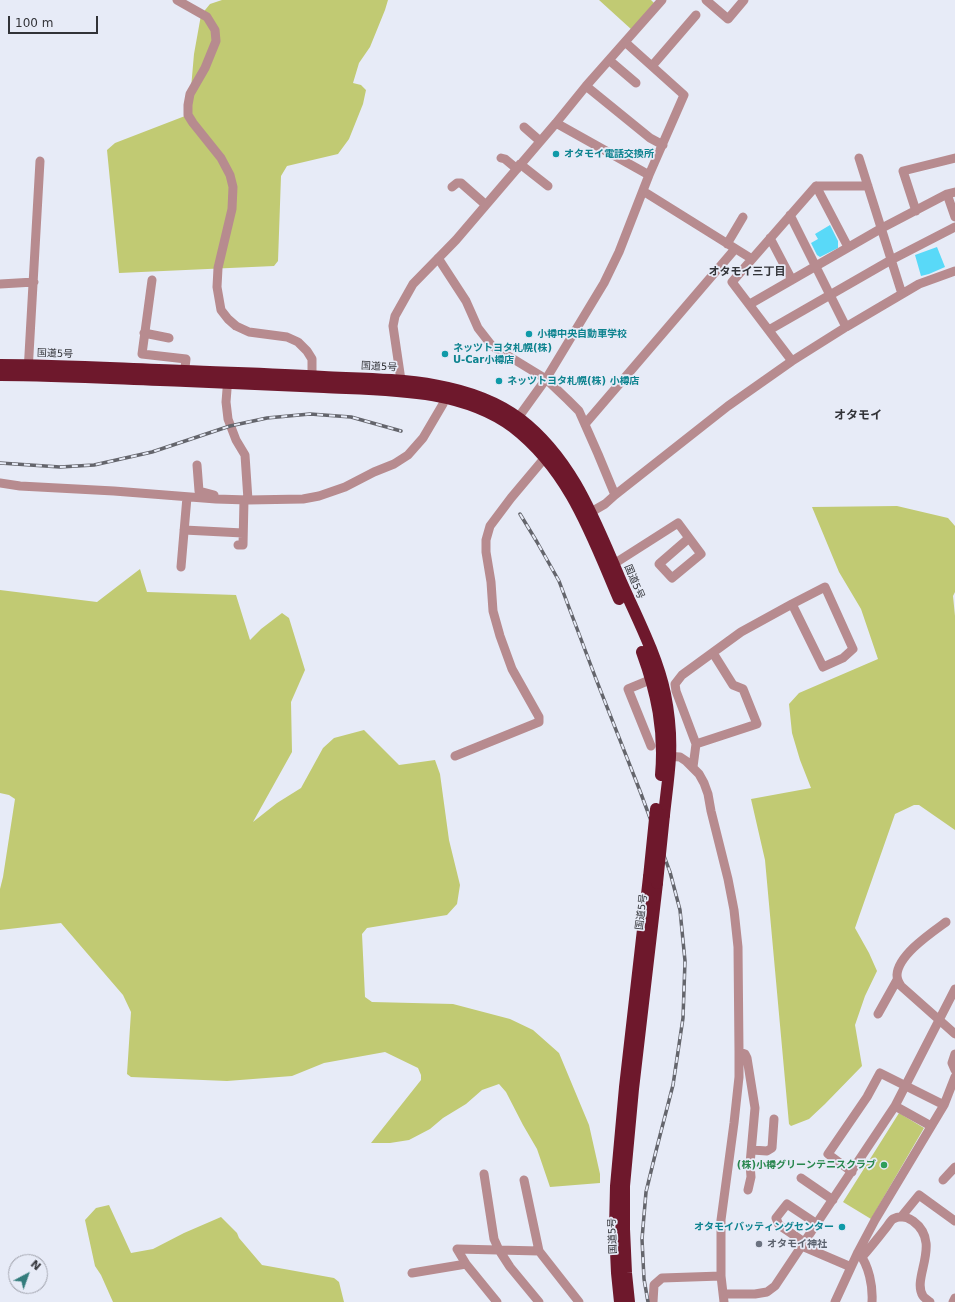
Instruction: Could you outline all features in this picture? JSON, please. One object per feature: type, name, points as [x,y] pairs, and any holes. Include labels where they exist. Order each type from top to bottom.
[{"type":"highway","name":"国道5号","points":[[0,365],[28,370],[228,377],[448,388],[475,396],[498,406],[574,480],[610,567],[648,644],[656,677],[668,712],[666,756],[624,1186],[624,1229],[629,1302]]},
{"type":"highway","name":"国道5号","points":[[0,375],[28,370]]},
{"type":"highway","name":"国道5号","points":[[402,386],[445,397],[515,422]]},
{"type":"highway","name":"国道5号","points":[[620,1302],[617,1273],[616,1186],[624,1087],[653,880]]},
{"type":"street","points":[[177,0],[207,17],[215,30],[216,35],[216,41],[205,68],[190,94],[188,115],[221,158],[230,175],[233,187],[232,209],[218,268],[217,287],[221,310],[236,326],[249,332],[287,337],[298,342],[307,350],[312,359],[312,381]]},
{"type":"street","points":[[402,386],[393,326],[395,316],[413,284],[486,205],[586,86],[662,0]]},
{"type":"street","points":[[706,0],[728,19],[744,0]]},
{"type":"street","points":[[652,66],[696,15]]},
{"type":"street","points":[[515,422],[546,379],[604,283],[619,252],[649,175],[684,95],[625,42]]},
{"type":"street","points":[[609,60],[636,83]]},
{"type":"street","points":[[586,86],[650,138],[663,145]]},
{"type":"street","points":[[556,123],[649,175]]},
{"type":"street","points":[[524,126],[540,141]]},
{"type":"street","points":[[501,158],[519,167],[548,186]]},
{"type":"street","points":[[859,158],[902,294]]},
{"type":"street","points":[[916,211],[903,171],[955,158]]},
{"type":"street","points":[[28,370],[40,161]]},
{"type":"street","points":[[452,187],[457,182],[461,183],[486,205]]},
{"type":"street","points":[[792,361],[732,282],[816,186],[868,186]]},
{"type":"street","points":[[816,186],[848,247]]},
{"type":"street","points":[[643,191],[752,259]]},
{"type":"street","points":[[750,304],[882,228],[951,193],[955,217]]},
{"type":"street","points":[[790,215],[846,327]]},
{"type":"street","points":[[585,424],[731,246],[743,217]]},
{"type":"street","points":[[769,330],[891,260],[955,227]]},
{"type":"street","points":[[770,238],[792,280]]},
{"type":"street","points":[[438,258],[466,301],[478,328],[492,346],[546,379],[579,411],[615,495]]},
{"type":"street","points":[[587,514],[605,504],[728,406],[792,361],[918,284],[955,272]]},
{"type":"street","points":[[152,280],[142,354],[186,359],[184,376]]},
{"type":"street","points":[[0,284],[34,282]]},
{"type":"street","points":[[144,333],[169,338]]},
{"type":"street","points":[[228,377],[226,402],[228,419],[236,440],[245,454],[246,500],[242,545],[238,545]]},
{"type":"street","points":[[0,483],[20,486],[114,491],[216,499],[303,499],[319,496],[394,464],[408,455],[423,438],[443,404],[445,397]]},
{"type":"street","points":[[455,756],[539,722],[539,717],[512,669],[500,636],[493,611],[486,540],[490,526],[511,498],[549,454]]},
{"type":"street","points":[[197,465],[199,491],[215,495],[216,499]]},
{"type":"street","points":[[181,567],[186,497]]},
{"type":"street","points":[[610,567],[678,523],[701,554],[672,578],[659,564],[689,538]]},
{"type":"street","points":[[184,530],[243,533]]},
{"type":"street","points":[[693,767],[696,744],[676,691],[675,684],[682,675],[741,632],[792,604],[825,587],[853,649],[843,658],[823,667],[792,604]]},
{"type":"street","points":[[696,744],[757,724],[744,689],[733,685],[713,653]]},
{"type":"street","points":[[651,746],[628,689],[656,677]]},
{"type":"street","points":[[666,756],[680,757],[693,767],[699,774],[708,794],[728,879],[734,910],[738,947],[738,1077],[734,1123],[721,1220],[721,1276],[724,1298],[767,1292],[775,1286],[895,1106],[955,989]]},
{"type":"street","points":[[878,1014],[897,980],[897,973],[900,965],[906,956],[917,945],[946,922]]},
{"type":"street","points":[[897,980],[901,986],[955,1034]]},
{"type":"street","points":[[739,1052],[745,1054],[747,1058],[755,1108],[750,1164],[751,1177],[748,1190]]},
{"type":"street","points":[[955,1054],[952,1063],[955,1070]]},
{"type":"street","points":[[852,1172],[828,1154],[867,1097],[880,1073],[944,1105]]},
{"type":"street","points":[[872,1302],[870,1279],[860,1254],[875,1220],[944,1105],[955,1077]]},
{"type":"street","points":[[895,1106],[931,1126]]},
{"type":"street","points":[[752,1150],[767,1151],[772,1148],[774,1119]]},
{"type":"street","points":[[943,1180],[955,1168]]},
{"type":"street","points":[[484,1174],[494,1238],[498,1250],[539,1302]]},
{"type":"street","points":[[801,1178],[833,1200]]},
{"type":"street","points":[[524,1180],[539,1251],[579,1302]]},
{"type":"street","points":[[901,1217],[919,1195],[955,1221]]},
{"type":"street","points":[[817,1224],[787,1204],[776,1218],[779,1225],[803,1244],[851,1267]]},
{"type":"street","points":[[835,1302],[851,1267],[860,1254],[893,1220],[901,1217],[908,1218],[914,1222],[923,1233],[926,1242],[926,1252],[920,1288],[923,1296],[930,1302]]},
{"type":"street","points":[[497,1302],[466,1264],[457,1249],[539,1251]]},
{"type":"street","points":[[412,1274],[466,1264]]},
{"type":"street","points":[[653,1302],[654,1285],[662,1278],[721,1276]]},
{"type":"street","points":[[953,1302],[955,1298]]},
{"type":"green space","points":[[222,0],[388,0],[370,47],[359,63],[353,83],[361,85],[366,90],[363,104],[349,139],[338,154],[287,166],[281,176],[278,261],[274,266],[119,273],[107,150],[115,143],[185,116],[189,111],[194,54],[201,15],[210,4]]},
{"type":"green space","points":[[599,0],[651,0],[655,4],[632,30]]},
{"type":"green space","points":[[897,506],[948,518],[955,526],[955,592],[953,596],[955,616],[955,830],[919,805],[914,805],[895,814],[855,928],[877,971],[865,996],[855,1025],[862,1066],[809,1119],[791,1126],[789,1124],[765,860],[751,799],[811,788],[800,760],[792,733],[789,704],[799,693],[878,659],[861,609],[839,572],[812,507]]},
{"type":"green space","points":[[140,569],[147,592],[236,595],[250,640],[261,629],[282,613],[289,618],[305,670],[291,702],[292,752],[253,822],[277,803],[301,788],[323,748],[334,738],[364,730],[399,765],[435,760],[440,774],[449,840],[460,885],[457,904],[447,915],[367,928],[362,934],[365,997],[372,1002],[453,1004],[510,1019],[533,1030],[559,1053],[589,1125],[600,1174],[600,1183],[550,1187],[537,1149],[506,1092],[499,1084],[482,1090],[466,1104],[443,1118],[430,1129],[409,1140],[390,1143],[371,1143],[421,1080],[421,1075],[418,1068],[385,1052],[324,1063],[292,1076],[227,1081],[131,1077],[127,1074],[131,1012],[123,995],[61,923],[0,930],[0,889],[15,799],[9,795],[0,793],[0,590],[97,602]]},
{"type":"green space","name":"(株)小樽グリーンテニスクラブ","points":[[899,1113],[924,1128],[871,1219],[843,1202]]},
{"type":"green space","points":[[109,1205],[131,1253],[153,1249],[184,1233],[221,1217],[237,1233],[239,1238],[262,1265],[334,1278],[339,1282],[344,1302],[113,1302],[101,1275],[95,1266],[85,1220],[96,1208]]},
{"type":"water","points":[[830,225],[838,241],[838,248],[820,257],[817,255],[811,243],[818,239],[815,234]]},
{"type":"water","points":[[937,247],[945,267],[921,276],[915,255]]},
{"type":"railway","points":[[0,463],[60,467],[94,465],[152,452],[230,426],[267,418],[310,414],[351,417],[401,431]]},
{"type":"railway","points":[[520,514],[559,581],[670,872],[680,910],[685,961],[683,1018],[673,1085],[646,1192],[642,1239],[644,1279],[648,1302]]},
{"type":"place","name":"オタモイ電話交換所","points":[[556,154]]},
{"type":"place","name":"小樽中央自動車学校","points":[[529,334]]},
{"type":"place","name":"ネッツトヨタ札幌(株) U-Car小樽店","points":[[445,354]]},
{"type":"place","name":"ネッツトヨタ札幌(株) 小樽店","points":[[499,381]]},
{"type":"place","name":"(株)小樽グリーンテニスクラブ","points":[[884,1165]]},
{"type":"place","name":"オタモイバッティングセンター","points":[[842,1227]]},
{"type":"place","name":"オタモイ神社","points":[[759,1244]]},
{"type":"district","name":"オタモイ三丁目","points":[[747,272]]},
{"type":"district","name":"オタモイ","points":[[858,416]]}]
